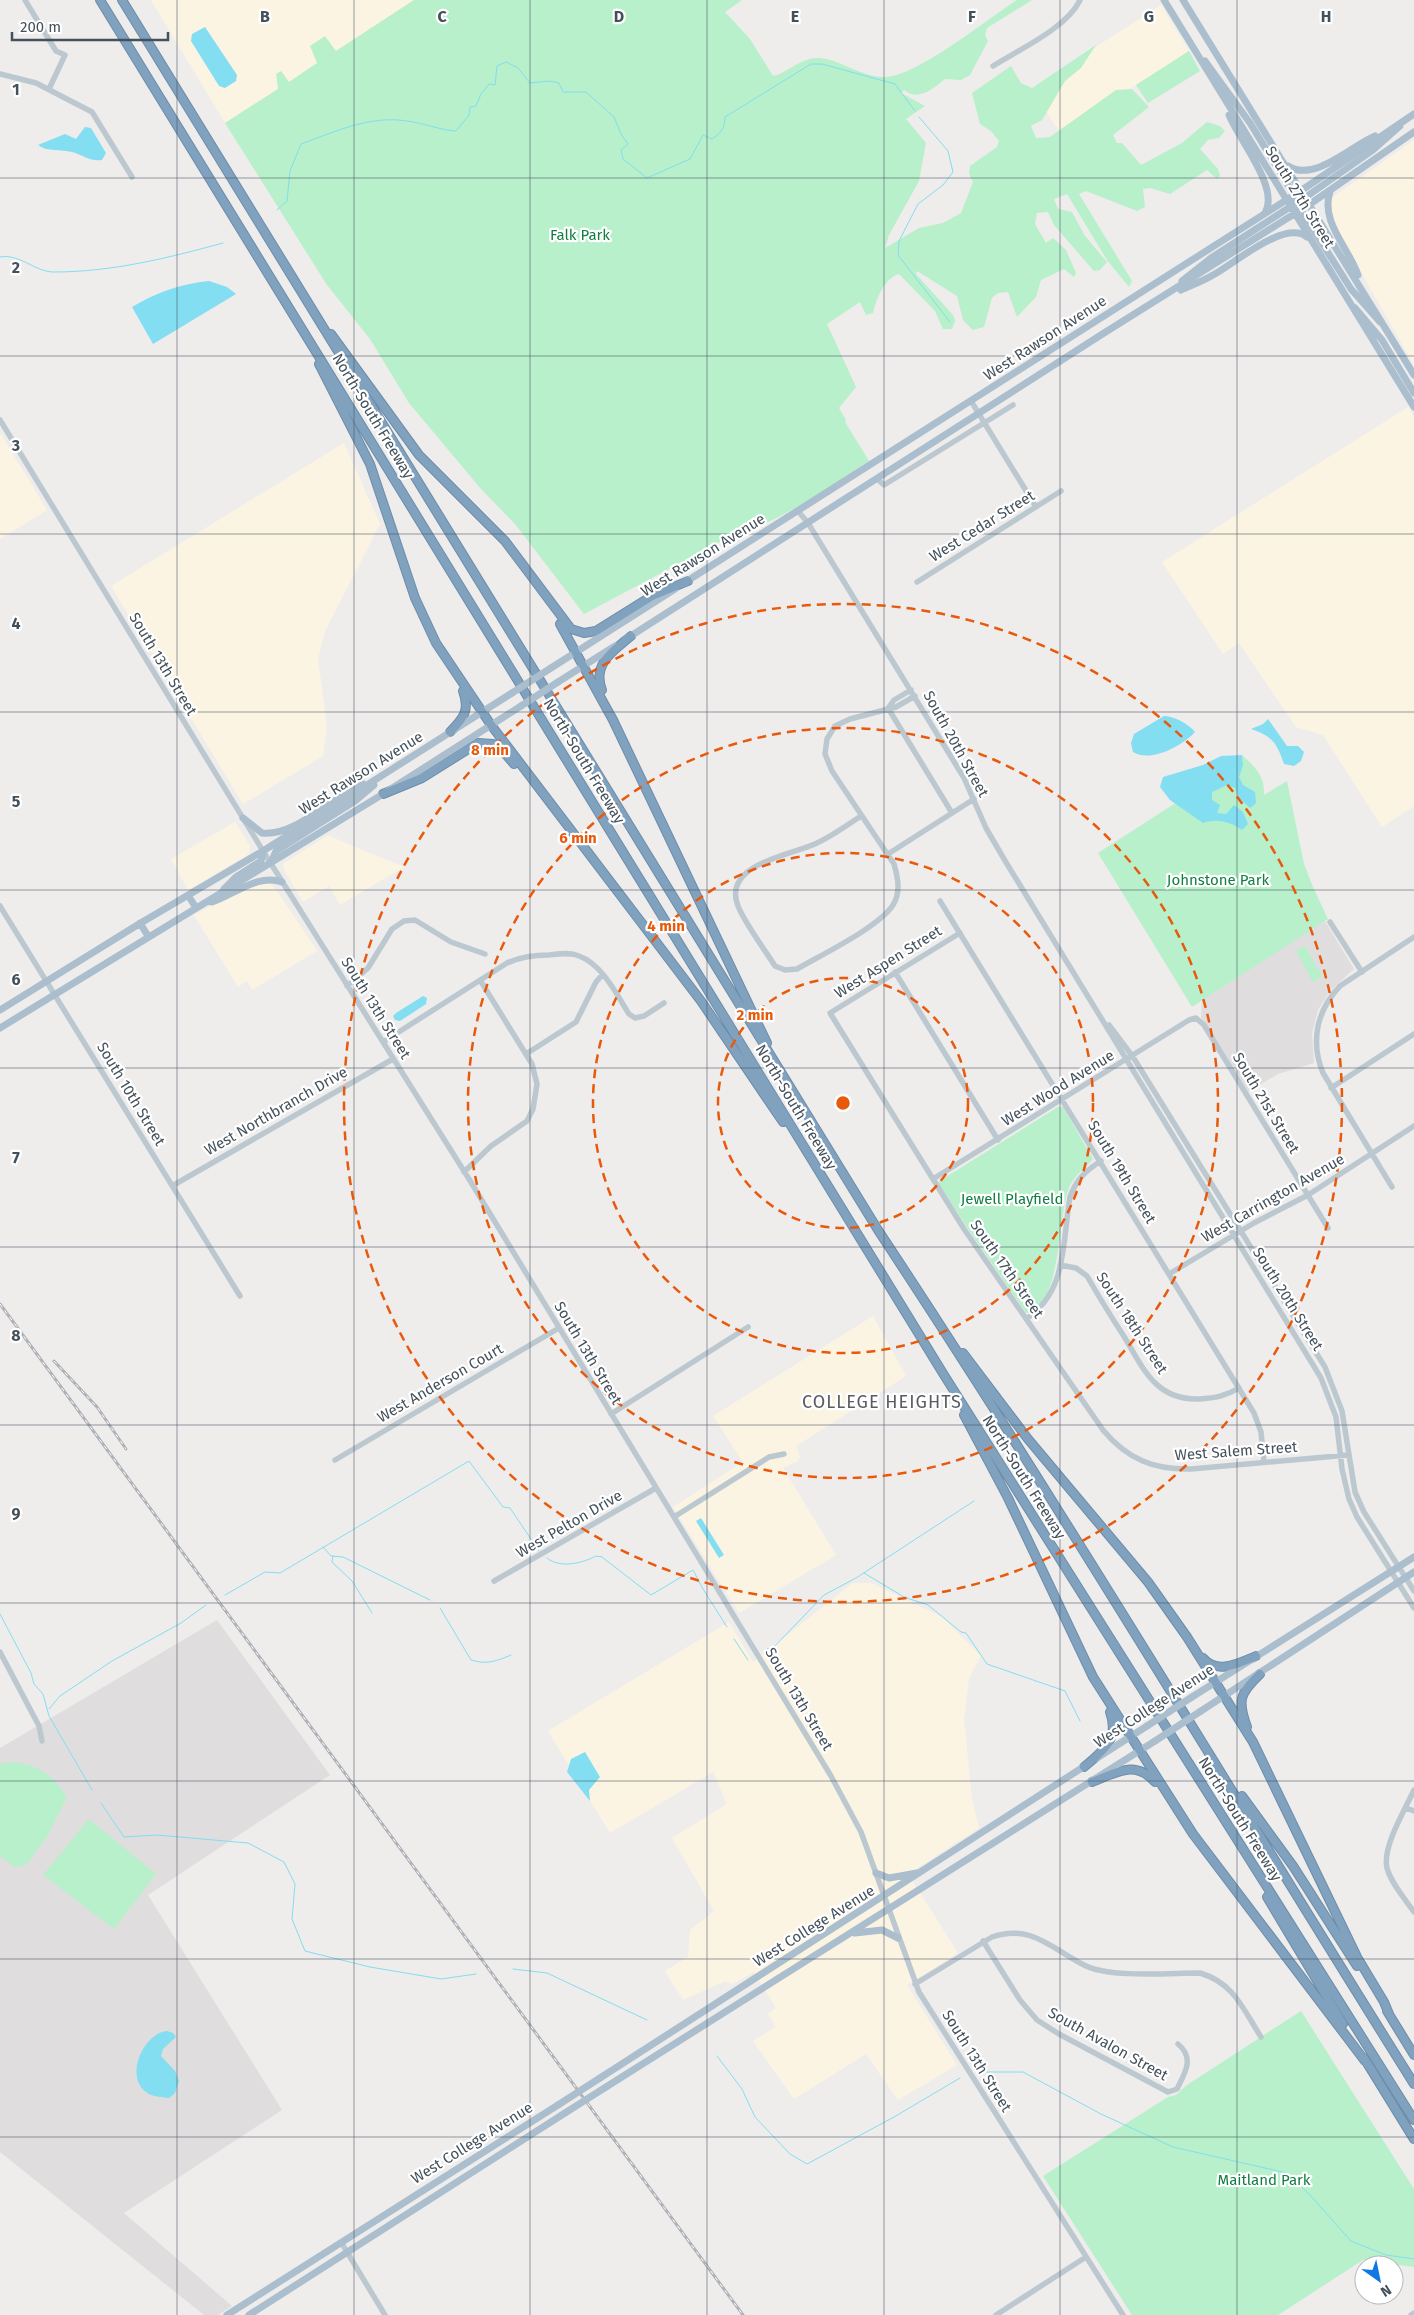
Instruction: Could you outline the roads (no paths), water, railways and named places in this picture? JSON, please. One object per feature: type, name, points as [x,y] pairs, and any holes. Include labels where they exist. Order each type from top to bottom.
[{"type":"highway","points":[[96,0],[134,56]]},
{"type":"highway","name":"North-South Freeway","points":[[100,0],[944,1375],[1414,2120]]},
{"type":"highway","name":"North-South Freeway","points":[[122,0],[790,1089],[1208,1750],[1414,2084]]},
{"type":"highway","points":[[293,281],[419,455],[504,541],[566,626],[575,631],[588,633],[596,631],[652,596],[688,581]]},
{"type":"highway","points":[[290,308],[370,464],[415,598],[436,643],[491,725],[543,796],[701,1001],[782,1120],[804,1147]]},
{"type":"highway","points":[[540,590],[585,665],[613,720],[790,1089]]},
{"type":"highway","points":[[613,720],[599,681],[599,669],[610,653],[631,636]]},
{"type":"highway","points":[[450,732],[462,720],[467,710],[467,701],[459,679]]},
{"type":"highway","points":[[382,794],[422,778],[472,746],[482,743],[492,744],[502,750],[543,796]]},
{"type":"highway","points":[[939,1323],[1028,1439],[1148,1582],[1191,1644],[1253,1742]]},
{"type":"highway","points":[[944,1375],[1008,1498],[1107,1703],[1193,1834],[1365,2060]]},
{"type":"highway","points":[[1191,1644],[1206,1662],[1218,1667],[1229,1666],[1256,1656]]},
{"type":"highway","points":[[1260,1674],[1248,1685],[1241,1700],[1242,1712],[1253,1742],[1357,1958],[1384,2002],[1388,2014]]},
{"type":"highway","points":[[1084,1767],[1112,1739],[1114,1722],[1107,1703]]},
{"type":"highway","points":[[1208,1750],[1293,1866],[1414,2054]]},
{"type":"highway","points":[[1092,1782],[1123,1770],[1135,1769],[1150,1777],[1167,1797]]},
{"type":"highway","points":[[1213,1802],[1365,2060],[1414,2139]]},
{"type":"main road","name":"South 27th Street","points":[[1164,0],[1285,200]]},
{"type":"main road","name":"South 27th Street","points":[[1183,0],[1286,164],[1309,239],[1413,402]]},
{"type":"main road","points":[[1196,52],[1210,67],[1250,123],[1351,289],[1370,314],[1383,325]]},
{"type":"main road","points":[[1218,91],[1236,133],[1266,186],[1269,201],[1265,213]]},
{"type":"main road","name":"West Rawson Avenue","points":[[0,1028],[382,794],[978,413],[1174,291],[1298,202],[1389,130],[1414,114]]},
{"type":"main road","points":[[1298,202],[1373,150],[1396,131],[1405,120]]},
{"type":"main road","points":[[1286,164],[1299,171],[1316,168],[1331,162],[1359,142],[1389,130]]},
{"type":"main road","points":[[1310,204],[1414,132]]},
{"type":"main road","points":[[1330,191],[1327,203],[1328,216],[1352,259],[1362,288]]},
{"type":"main road","name":"West Rawson Avenue","points":[[0,1010],[140,923],[263,851],[971,402],[1285,200],[1298,202]]},
{"type":"main road","name":"South 27th Street","points":[[1298,202],[1310,204],[1413,372]]},
{"type":"main road","points":[[1156,302],[1214,275],[1278,236],[1295,232],[1303,234],[1309,239]]},
{"type":"main road","points":[[1349,303],[1362,314],[1382,340],[1414,393]]},
{"type":"main road","points":[[1096,321],[1104,333]]},
{"type":"main road","points":[[243,818],[262,833],[281,831],[345,792],[386,773]]},
{"type":"main road","points":[[271,863],[276,852],[355,801],[386,773]]},
{"type":"main road","points":[[221,893],[236,877],[261,861],[263,851]]},
{"type":"main road","points":[[188,895],[199,906],[224,898],[247,885],[272,880],[282,882]]},
{"type":"main road","points":[[140,923],[148,936]]},
{"type":"main road","name":"West College Avenue","points":[[226,2315],[850,1919],[1215,1682],[1414,1557]]},
{"type":"main road","name":"West College Avenue","points":[[249,2315],[346,2251],[1092,1782],[1414,1572]]},
{"type":"main road","points":[[876,1873],[890,1878],[925,1871]]},
{"type":"main road","points":[[850,1919],[855,1931],[882,1930],[898,1938]]},
{"type":"street","points":[[24,0],[56,52],[65,55],[49,89]]},
{"type":"street","points":[[993,66],[1056,27],[1073,12],[1080,0]]},
{"type":"street","points":[[0,74],[49,89],[94,114],[132,177]]},
{"type":"street","points":[[971,402],[1036,507]]},
{"type":"street","points":[[877,479],[884,485],[1013,405]]},
{"type":"street","name":"South 13th Street","points":[[0,420],[282,882],[464,1172],[841,1792],[861,1832],[915,1984],[1123,2315]]},
{"type":"street","name":"West Cedar Street","points":[[917,582],[1061,491]]},
{"type":"street","name":"South 20th Street","points":[[798,511],[808,523],[915,696],[964,778],[986,828],[1000,852],[1324,1384],[1336,1417],[1340,1456],[1347,1494],[1353,1509],[1414,1608]]},
{"type":"street","points":[[889,708],[894,700],[911,690]]},
{"type":"street","points":[[861,816],[815,844],[755,865],[743,875],[735,890],[737,903],[774,966],[784,970],[797,969],[880,919],[893,905],[898,892],[898,876],[888,854],[832,771],[825,754],[827,739],[835,726],[850,718],[896,707],[915,696]]},
{"type":"street","points":[[889,708],[952,813]]},
{"type":"street","points":[[888,854],[974,800]]},
{"type":"street","name":"South 19th Street","points":[[940,901],[1239,1388],[1259,1425],[1264,1462]]},
{"type":"street","name":"South 10th Street","points":[[0,906],[240,1296]]},
{"type":"street","points":[[347,986],[364,972],[378,955],[392,929],[404,921],[415,920],[451,942],[485,954]]},
{"type":"street","points":[[1330,922],[1362,972]]},
{"type":"street","name":"West Aspen Street","points":[[830,1013],[960,933]]},
{"type":"street","points":[[1392,1187],[1331,1088],[1316,1054],[1318,1024],[1332,996],[1340,986],[1414,937]]},
{"type":"street","points":[[383,1042],[514,960],[538,955],[568,953],[580,956],[591,962],[632,1017],[644,1016],[664,1003]]},
{"type":"street","points":[[895,972],[998,1140]]},
{"type":"street","points":[[526,1054],[576,1022],[596,982],[602,975]]},
{"type":"street","points":[[464,1172],[491,1146],[521,1126],[533,1109],[537,1084],[535,1072],[526,1054],[480,980]]},
{"type":"street","name":"South 17th Street","points":[[830,1013],[933,1179],[1026,1319],[1103,1430],[1128,1455]]},
{"type":"street","name":"South 20th Street","points":[[1102,1018],[1133,1056],[1331,1380],[1344,1419],[1348,1455],[1355,1492],[1360,1506],[1414,1592]]},
{"type":"street","name":"West Wood Avenue","points":[[933,1179],[1189,1020],[1196,1018]]},
{"type":"street","name":"South 21st Street","points":[[1196,1018],[1204,1026],[1328,1228]]},
{"type":"street","points":[[1331,1088],[1414,1034]]},
{"type":"street","name":"West Northbranch Drive","points":[[172,1186],[393,1058]]},
{"type":"street","name":"West Carrington Avenue","points":[[1169,1274],[1241,1231],[1308,1196],[1414,1126]]},
{"type":"street","points":[[1026,1319],[1049,1299],[1056,1284],[1072,1192],[1083,1174],[1101,1161]]},
{"type":"street","name":"South 18th Street","points":[[1060,1265],[1076,1268],[1087,1276],[1147,1374],[1164,1391],[1180,1398],[1197,1399],[1220,1397],[1239,1388]]},
{"type":"street","points":[[611,1414],[748,1327]]},
{"type":"street","name":"West Anderson Court","points":[[335,1460],[558,1328]]},
{"type":"street","points":[[674,1517],[770,1456],[784,1454]]},
{"type":"street","name":"West Salem Street","points":[[1128,1455],[1149,1465],[1172,1469],[1348,1455]]},
{"type":"street","name":"West Pelton Drive","points":[[494,1581],[656,1488]]},
{"type":"street","points":[[0,1652],[38,1726],[42,1741]]},
{"type":"street","points":[[1414,1790],[1389,1846],[1386,1860],[1390,1874],[1414,1912]]},
{"type":"street","points":[[1406,1808],[1414,1811]]},
{"type":"street","points":[[915,1984],[983,1942],[1003,1933],[1020,1932],[1099,1970],[1200,1974],[1214,1977],[1233,1994],[1261,2037]]},
{"type":"street","name":"South Avalon Street","points":[[983,1942],[1020,2000],[1038,2020],[1059,2034],[1171,2092],[1177,2089],[1189,2060],[1183,2048],[1178,2044]]},
{"type":"street","points":[[341,2242],[385,2315]]},
{"type":"street","points":[[996,2315],[1086,2257]]},
{"type":"water","points":[[205,27],[237,75],[236,81],[225,88],[219,86],[191,41],[192,34]]},
{"type":"water","points":[[85,127],[91,128],[106,153],[102,160],[91,159],[68,151],[46,149],[38,145],[65,134],[76,139]]},
{"type":"water","points":[[209,281],[227,287],[236,294],[153,344],[132,307],[169,290]]},
{"type":"water","points":[[1164,716],[1181,721],[1195,732],[1182,743],[1157,754],[1140,755],[1133,752],[1131,743],[1134,734]]},
{"type":"water","points":[[1268,719],[1287,746],[1298,746],[1304,752],[1301,761],[1294,766],[1284,764],[1273,741],[1264,734],[1251,729],[1263,724]]},
{"type":"water","points":[[1242,755],[1243,765],[1239,777],[1243,785],[1255,792],[1256,803],[1250,808],[1238,797],[1235,788],[1227,785],[1212,792],[1212,800],[1220,805],[1217,813],[1226,814],[1234,805],[1243,812],[1248,824],[1242,830],[1224,822],[1213,821],[1203,823],[1170,800],[1160,787],[1163,777],[1203,765],[1221,756]]},
{"type":"water","points":[[423,996],[427,998],[426,1004],[400,1021],[395,1020],[393,1016],[396,1013]]},
{"type":"water","points":[[701,1518],[724,1555],[719,1558],[696,1521]]},
{"type":"water","points":[[585,1752],[600,1777],[589,1790],[590,1801],[567,1772],[571,1759]]},
{"type":"water","points":[[167,2031],[173,2033],[176,2037],[163,2049],[161,2056],[175,2071],[179,2081],[175,2093],[169,2098],[148,2094],[140,2085],[137,2076],[137,2066],[144,2047],[151,2039]]},
{"type":"waterway","points":[[277,210],[287,201],[290,171],[301,144],[339,130],[379,120],[407,121],[456,131],[469,115],[470,107],[476,106],[481,94],[489,84],[495,85],[497,66],[506,62],[518,68],[530,83],[549,81],[559,83],[563,92],[586,92],[614,117],[621,134],[628,144],[621,150],[623,159],[647,178],[690,159],[703,135],[712,139],[720,132],[725,117],[811,64],[822,64],[895,84],[915,111]]},
{"type":"waterway","points":[[919,117],[948,151],[953,172],[943,185],[918,204],[899,241],[898,255],[950,322]]},
{"type":"waterway","points":[[0,257],[7,256],[40,269],[54,272],[97,270],[140,263],[223,243]]},
{"type":"waterway","points":[[225,1595],[265,1572],[280,1573],[469,1461],[503,1507],[510,1508],[539,1551]]},
{"type":"waterway","points":[[767,1649],[773,1648],[824,1595],[856,1578],[974,1501]]},
{"type":"waterway","points":[[323,1547],[331,1556],[343,1557],[430,1600]]},
{"type":"waterway","points":[[333,1556],[332,1562],[352,1581],[372,1613]]},
{"type":"waterway","points":[[547,1558],[558,1563],[572,1564],[596,1556],[602,1557],[651,1595],[693,1570],[727,1627]]},
{"type":"waterway","points":[[864,1573],[904,1597],[928,1605],[961,1632],[966,1633],[987,1664],[1065,1691],[1080,1721]]},
{"type":"waterway","points":[[49,1709],[60,1696],[112,1661],[181,1623],[206,1605]]},
{"type":"waterway","points":[[440,1608],[471,1660],[492,1662],[511,1655]]},
{"type":"waterway","points":[[0,1614],[31,1673],[34,1684],[43,1694],[49,1716],[92,1790]]},
{"type":"waterway","points":[[734,1639],[748,1660]]},
{"type":"waterway","points":[[101,1803],[124,1837],[157,1835],[248,1843],[284,1862],[295,1884],[292,1919],[305,1951],[370,1967],[441,1979],[476,1974]]},
{"type":"waterway","points":[[513,1969],[547,1973],[647,2020]]},
{"type":"waterway","points":[[717,2056],[742,2089],[755,2117],[790,2154],[807,2164],[894,2117],[960,2078]]},
{"type":"waterway","points":[[982,2072],[1023,2072],[1101,2114],[1173,2147],[1287,2173],[1309,2194],[1351,2241],[1386,2255],[1414,2259]]},
{"type":"railway","points":[[0,1304],[743,2315]]},
{"type":"railway","points":[[54,1361],[97,1407],[126,1449]]},
{"type":"district","name":"COLLEGE HEIGHTS","points":[[882,1402]]},
{"type":"park label","name":"Falk Park","points":[[580,235]]},
{"type":"park label","name":"Johnstone Park","points":[[1218,880]]},
{"type":"park label","name":"Jewell Playfield","points":[[1012,1199]]},
{"type":"park label","name":"Maitland Park","points":[[1264,2180]]}]
